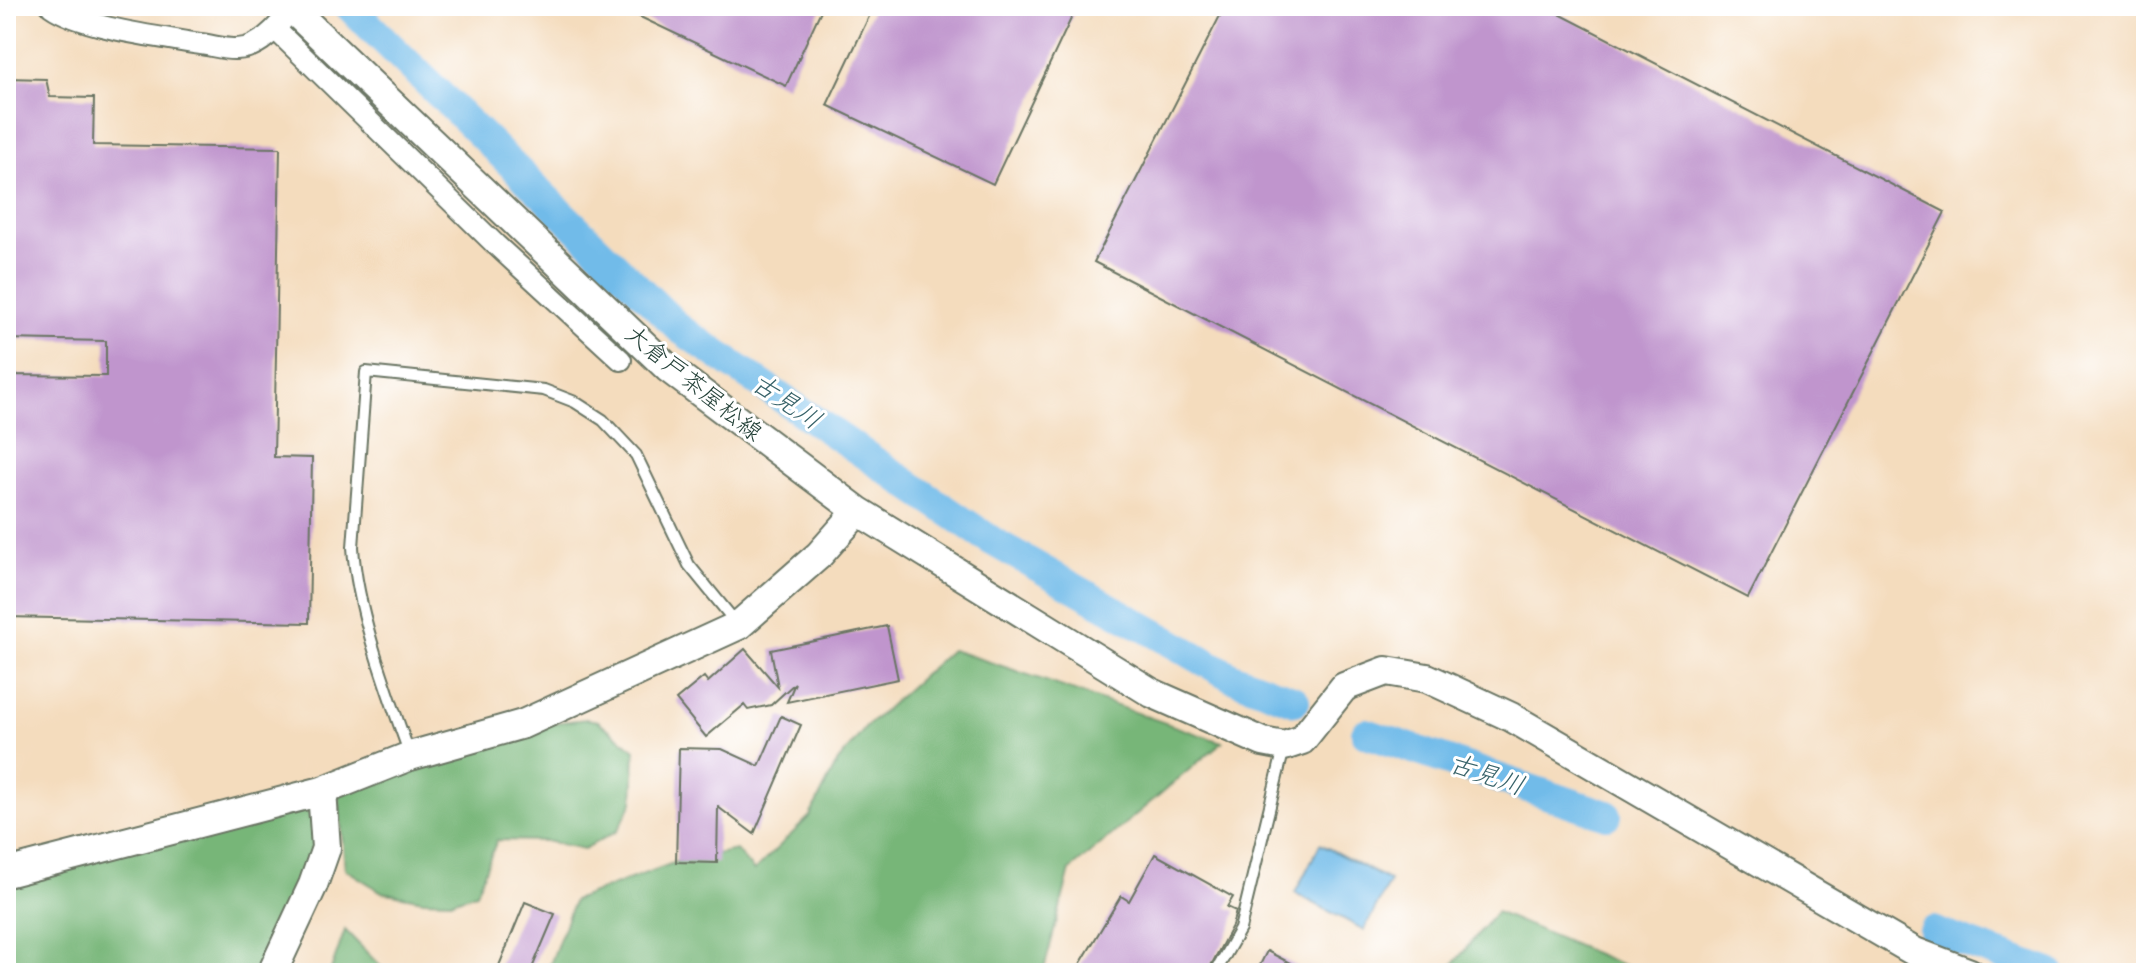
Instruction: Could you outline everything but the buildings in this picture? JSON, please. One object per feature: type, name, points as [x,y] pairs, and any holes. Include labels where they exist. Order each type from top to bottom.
[{"type":"street","points":[[51,6],[63,14],[101,24],[238,50],[258,44],[286,14],[495,244],[621,360]]},
{"type":"street","name":"大倉戸茶屋松線","points":[[286,14],[668,368],[858,511],[1152,693],[1263,742],[1284,746]]},
{"type":"street","points":[[6,873],[322,791],[410,756],[523,724],[739,625],[819,555],[858,511]]},
{"type":"street","points":[[1284,746],[1302,740],[1344,687],[1386,671],[1427,678],[1511,717],[1915,952],[1970,973]]},
{"type":"street","points":[[272,973],[313,885],[326,848],[322,791]]},
{"type":"lane","points":[[410,756],[385,686],[355,571],[353,547],[366,372],[544,390],[575,402],[603,420],[636,455],[689,565],[739,625]]},
{"type":"lane","points":[[1215,973],[1240,929],[1284,746]]},
{"type":"green space","points":[[951,650],[1222,742],[1070,870],[1043,973],[547,973],[574,900],[676,862],[736,850],[754,871],[810,816],[837,763],[867,726]]},
{"type":"green space","points":[[598,721],[635,750],[633,802],[617,831],[584,849],[545,841],[497,840],[476,893],[452,901],[423,900],[382,892],[345,869],[337,777],[560,722]]},
{"type":"green space","points":[[300,796],[326,848],[271,973],[6,973],[6,873]]},
{"type":"green space","points":[[1496,912],[1642,973],[1446,973]]},
{"type":"green space","points":[[345,930],[381,967],[392,973],[330,973]]},
{"type":"water","points":[[1320,844],[1390,881],[1364,930],[1295,893]]},
{"type":"waterway","name":"古見川","points":[[349,6],[680,329],[992,541],[1232,677],[1295,701]]},
{"type":"waterway","name":"古見川","points":[[1366,733],[1607,815]]},
{"type":"waterway","name":"古見川","points":[[1933,931],[2050,973]]}]
